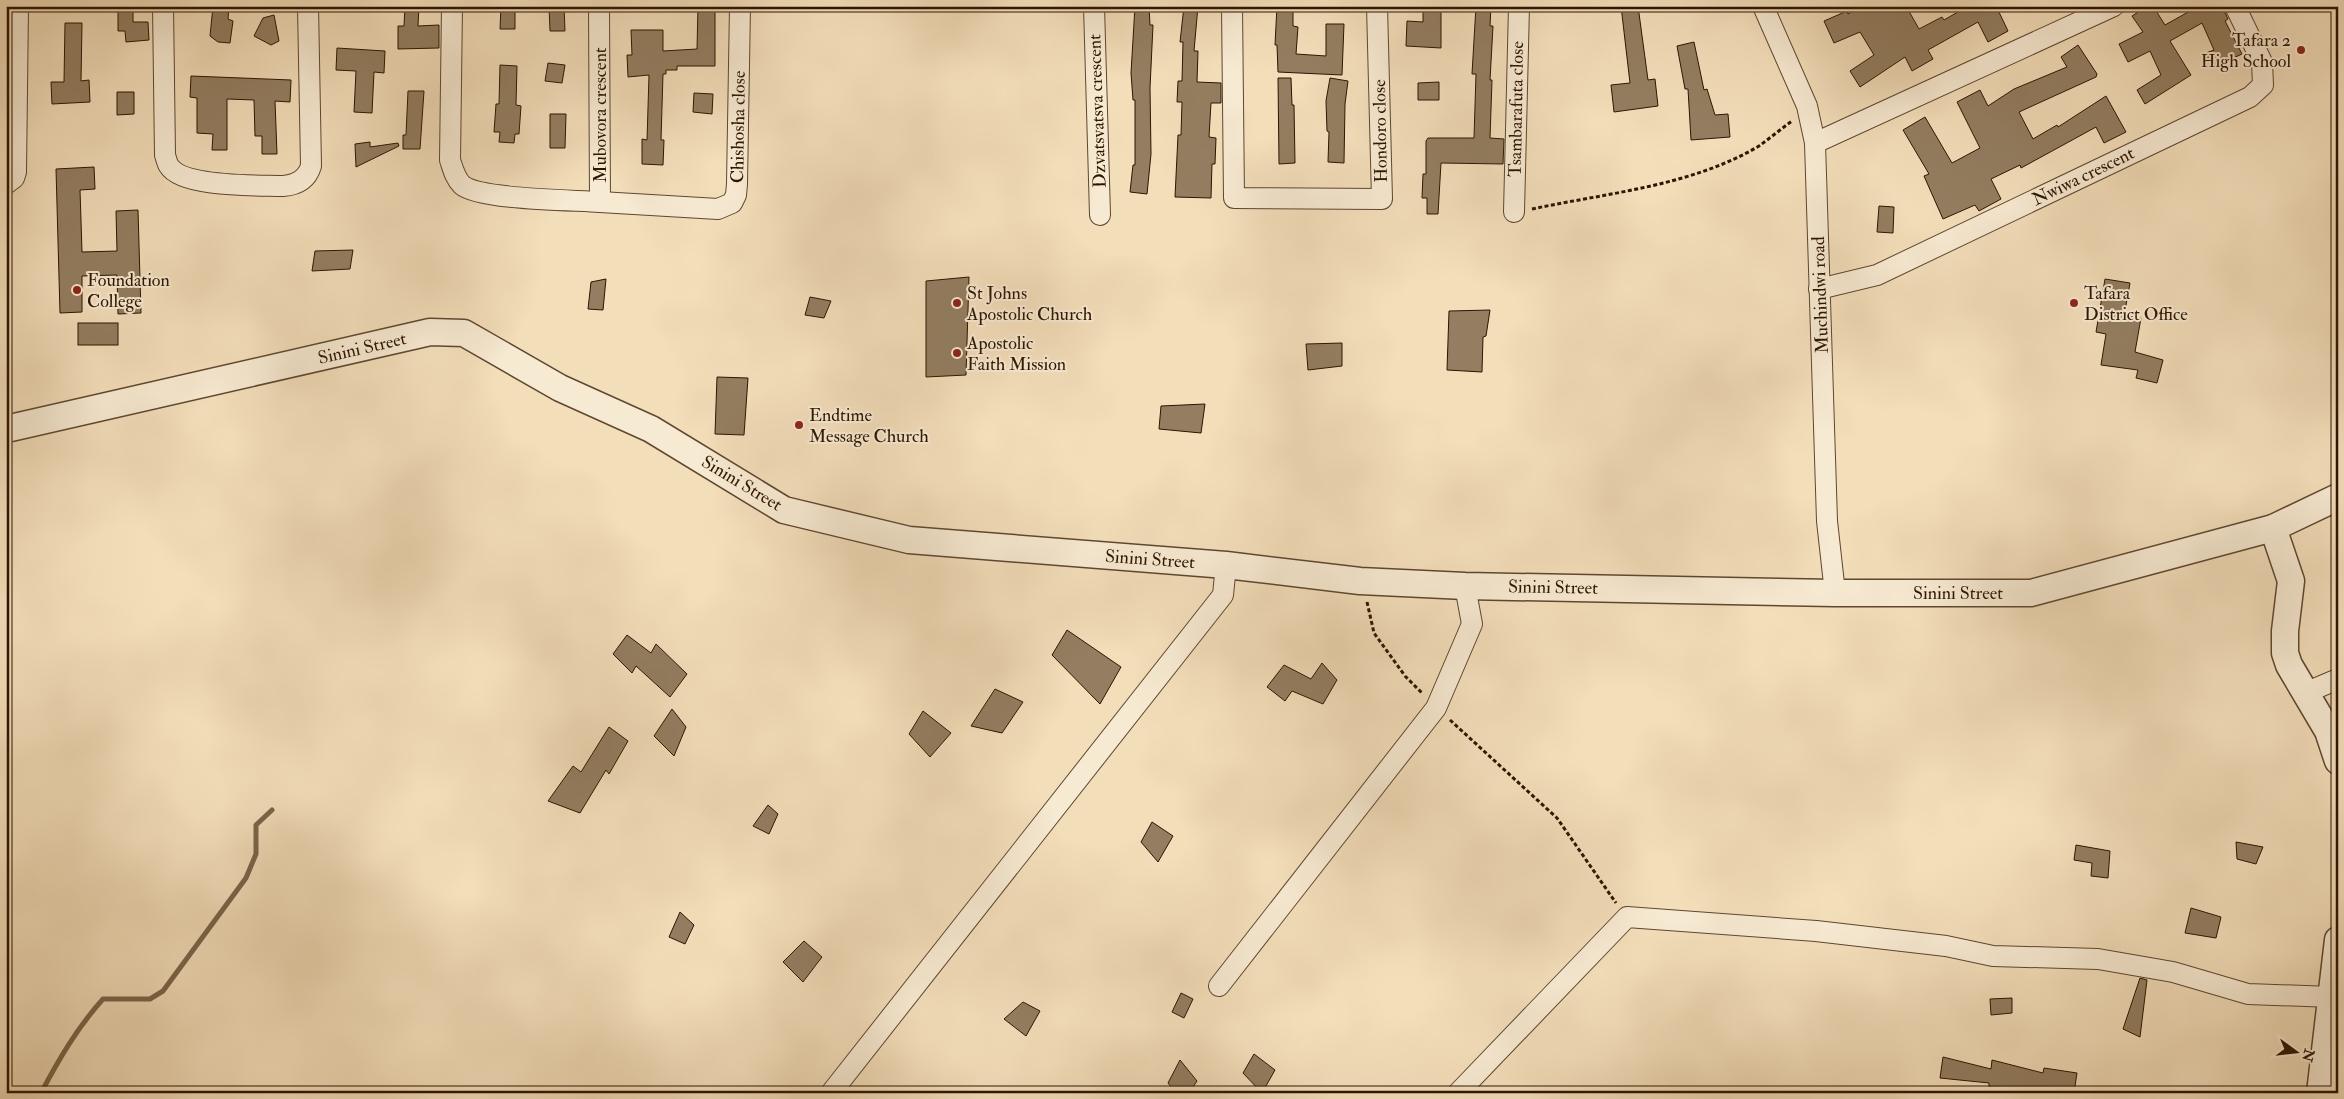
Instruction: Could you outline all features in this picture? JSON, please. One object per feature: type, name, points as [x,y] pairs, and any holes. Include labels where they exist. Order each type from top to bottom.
[{"type":"street","points":[[6,184],[14,178],[16,172],[18,6]]},
{"type":"street","points":[[163,6],[165,155],[169,167],[192,180],[213,183],[283,186],[294,185],[302,180],[309,173],[311,166],[308,6]]},
{"type":"street","name":"Mubovora crescent","points":[[452,6],[450,160],[455,176],[463,186],[503,196],[600,202],[599,6]]},
{"type":"street","name":"Chishosha close","points":[[600,202],[718,210],[732,203],[736,196],[737,184],[740,6]]},
{"type":"street","name":"Dzvatsvatsva crescent","points":[[1094,6],[1100,215]]},
{"type":"street","name":"Hondoro close","points":[[1232,6],[1234,198],[1382,199],[1378,6]]},
{"type":"street","name":"Tsambarafuta close","points":[[1514,212],[1519,6]]},
{"type":"street","points":[[1816,143],[2114,6]]},
{"type":"street","name":"Nwiwa crescent","points":[[1819,289],[1877,275],[2250,97],[2263,85],[2262,62],[2235,6]]},
{"type":"street","name":"Muchindwi road","points":[[1766,7],[1807,106],[1816,143],[1827,521],[1835,593]]},
{"type":"street","name":"Sinini Street","points":[[6,429],[430,332],[464,333],[560,388],[652,429],[784,510],[909,540],[1226,565],[1360,580],[1465,586],[1835,593],[2032,593],[2273,528],[2338,497]]},
{"type":"street","points":[[2273,528],[2291,581],[2285,631],[2285,652],[2289,665],[2328,731],[2338,761]]},
{"type":"street","points":[[831,1093],[1224,595],[1226,565]]},
{"type":"street","points":[[1219,986],[1436,708],[1472,624],[1465,586]]},
{"type":"street","points":[[2305,693],[2338,679]]},
{"type":"street","points":[[1458,1093],[1627,917],[1816,931],[1946,946],[1992,956],[2098,959],[2172,972],[2248,994],[2332,997]]},
{"type":"street","points":[[2320,1093],[2338,940]]},
{"type":"path","points":[[1514,212],[1616,192],[1658,186],[1722,164],[1759,145],[1793,120],[1807,106]]},
{"type":"path","points":[[1360,580],[1374,633],[1405,676],[1436,708],[1558,818],[1627,917]]},
{"type":"building","points":[[118,6],[133,6],[133,22],[148,22],[149,40],[126,42],[125,31],[118,31]]},
{"type":"building","points":[[213,6],[229,6],[228,19],[233,21],[230,43],[218,42],[210,36]]},
{"type":"building","points":[[405,6],[419,6],[418,26],[439,25],[439,48],[398,49],[398,26],[404,26]]},
{"type":"building","points":[[501,6],[515,6],[515,29],[500,29]]},
{"type":"building","points":[[549,6],[564,6],[565,31],[550,31]]},
{"type":"building","points":[[698,6],[715,6],[715,66],[677,66],[677,70],[666,70],[666,74],[663,74],[661,140],[664,140],[663,165],[642,164],[642,139],[647,140],[649,75],[628,77],[627,55],[632,55],[631,30],[663,30],[663,51],[697,49]]},
{"type":"building","points":[[1135,6],[1149,6],[1150,25],[1153,25],[1150,88],[1151,154],[1147,194],[1130,192],[1133,165],[1135,165],[1135,100],[1133,100],[1131,73]]},
{"type":"building","points":[[1184,6],[1198,6],[1194,51],[1198,51],[1197,82],[1221,83],[1221,103],[1211,103],[1209,137],[1216,138],[1215,164],[1212,164],[1211,198],[1175,197],[1178,135],[1181,135],[1182,102],[1177,102],[1178,81],[1182,81],[1183,42],[1180,42]]},
{"type":"building","points":[[1277,6],[1293,6],[1293,26],[1298,27],[1296,54],[1326,56],[1326,24],[1344,24],[1342,75],[1278,72],[1277,45],[1275,45]]},
{"type":"building","points":[[1423,6],[1441,6],[1441,48],[1406,46],[1407,21],[1423,22]]},
{"type":"building","points":[[1476,6],[1491,6],[1490,26],[1493,26],[1490,80],[1492,80],[1490,138],[1504,139],[1503,164],[1441,163],[1438,214],[1427,214],[1427,198],[1422,198],[1423,174],[1426,174],[1426,141],[1428,138],[1474,138],[1476,74],[1472,74]]},
{"type":"building","points":[[1621,6],[1638,6],[1648,80],[1655,79],[1658,106],[1614,112],[1611,85],[1630,83]]},
{"type":"building","points":[[1860,6],[1906,6],[1919,29],[1942,17],[1944,20],[1963,9],[1964,12],[1971,8],[1970,6],[2004,6],[1998,10],[2008,31],[1988,42],[1978,22],[1928,50],[1933,59],[1912,71],[1905,57],[1860,87],[1850,71],[1874,55],[1860,32],[1834,43],[1824,21],[1847,11],[1848,14]]},
{"type":"building","points":[[2148,6],[2153,6],[2165,25],[2199,6],[2222,6],[2228,19],[2225,21],[2242,54],[2212,68],[2206,53],[2214,50],[2202,23],[2170,41],[2191,75],[2145,104],[2137,90],[2161,75],[2150,51],[2128,62],[2119,44],[2143,32],[2132,16]]},
{"type":"building","points":[[274,15],[279,41],[271,45],[254,36],[263,18]]},
{"type":"building","points":[[65,23],[82,23],[81,81],[89,80],[90,102],[52,104],[51,82],[64,82]]},
{"type":"building","points":[[1694,42],[1704,90],[1707,89],[1715,115],[1728,114],[1730,137],[1691,140],[1688,89],[1685,89],[1677,46]]},
{"type":"building","points":[[2078,45],[2097,74],[2096,77],[2019,112],[2033,139],[2057,125],[2058,127],[2106,96],[2126,132],[2104,143],[2096,127],[2021,168],[2020,165],[1991,179],[2001,199],[1979,211],[1975,205],[1943,219],[1924,176],[1929,174],[1903,130],[1925,117],[1952,163],[1980,148],[1957,102],[1980,90],[1988,106],[2014,89],[2067,67],[2061,57]]},
{"type":"building","points":[[337,48],[385,51],[384,73],[374,72],[372,113],[354,112],[356,71],[336,70]]},
{"type":"building","points":[[548,63],[565,65],[562,83],[545,81]]},
{"type":"building","points":[[500,65],[517,66],[516,105],[521,106],[519,134],[515,134],[514,143],[499,142],[500,132],[494,132],[496,104],[499,104]]},
{"type":"building","points":[[191,76],[291,80],[290,102],[275,101],[277,154],[262,154],[262,136],[255,136],[254,100],[227,99],[227,150],[212,150],[213,134],[197,133],[197,98],[190,97]]},
{"type":"building","points":[[1278,78],[1291,78],[1292,105],[1294,105],[1295,163],[1279,164]]},
{"type":"building","points":[[1330,78],[1348,81],[1345,104],[1344,163],[1328,162],[1329,132],[1327,131],[1326,101]]},
{"type":"building","points":[[1439,82],[1439,100],[1418,100],[1418,83]]},
{"type":"building","points":[[408,91],[424,91],[420,149],[403,149],[403,135],[406,135]]},
{"type":"building","points":[[117,92],[134,92],[134,114],[117,115]]},
{"type":"building","points":[[694,93],[713,94],[712,114],[693,112]]},
{"type":"building","points":[[550,114],[566,114],[565,148],[550,148]]},
{"type":"building","points":[[370,142],[370,147],[398,143],[399,146],[356,167],[355,144]]},
{"type":"building","points":[[94,167],[95,189],[80,190],[82,252],[117,251],[116,211],[138,210],[141,313],[118,314],[117,275],[82,276],[82,312],[60,313],[56,169]]},
{"type":"building","points":[[1879,206],[1894,207],[1893,233],[1877,232]]},
{"type":"building","points":[[353,250],[350,269],[312,271],[315,251]]},
{"type":"building","points":[[969,277],[966,375],[926,377],[926,281]]},
{"type":"building","points":[[606,279],[603,310],[588,309],[591,282]]},
{"type":"building","points":[[2105,279],[2130,283],[2124,316],[2141,318],[2135,352],[2163,360],[2157,383],[2136,378],[2138,370],[2101,365],[2106,334],[2096,332]]},
{"type":"building","points":[[810,297],[831,301],[824,318],[805,315]]},
{"type":"building","points":[[1490,310],[1486,336],[1483,337],[1482,372],[1447,370],[1449,311]]},
{"type":"building","points":[[78,323],[118,323],[118,345],[78,345]]},
{"type":"building","points":[[1342,343],[1342,366],[1308,370],[1306,344]]},
{"type":"building","points":[[717,377],[748,378],[744,435],[715,434]]},
{"type":"building","points":[[1205,404],[1201,433],[1159,429],[1161,406]]},
{"type":"building","points":[[1067,630],[1121,667],[1100,704],[1052,655]]},
{"type":"building","points":[[627,635],[651,653],[656,644],[687,674],[670,697],[636,666],[632,673],[613,654]]},
{"type":"building","points":[[1322,663],[1337,680],[1323,704],[1292,691],[1285,701],[1267,687],[1284,665],[1311,679]]},
{"type":"building","points":[[995,689],[1023,702],[1002,733],[971,726]]},
{"type":"building","points":[[672,709],[686,727],[674,756],[654,736]]},
{"type":"building","points":[[923,711],[951,733],[930,757],[909,734]]},
{"type":"building","points":[[609,727],[628,741],[609,774],[606,770],[580,813],[548,801],[573,766],[581,772]]},
{"type":"building","points":[[768,805],[778,814],[769,834],[753,826]]},
{"type":"building","points":[[1152,822],[1173,836],[1158,862],[1141,842]]},
{"type":"building","points":[[2236,842],[2263,847],[2256,864],[2237,859]]},
{"type":"building","points":[[2076,845],[2110,851],[2108,878],[2091,876],[2092,863],[2074,860]]},
{"type":"building","points":[[2191,908],[2221,917],[2216,938],[2185,933]]},
{"type":"building","points":[[680,912],[694,925],[685,944],[669,937]]},
{"type":"building","points":[[804,941],[822,957],[803,982],[783,962]]},
{"type":"building","points":[[2140,978],[2147,980],[2140,1037],[2123,1029]]},
{"type":"building","points":[[1181,993],[1193,999],[1184,1018],[1172,1012]]},
{"type":"building","points":[[2012,998],[2012,1013],[1991,1015],[1990,999]]},
{"type":"building","points":[[1023,1002],[1040,1011],[1026,1036],[1004,1019]]},
{"type":"building","points":[[1254,1054],[1275,1070],[1262,1093],[1243,1073]]},
{"type":"building","points":[[1943,1057],[1991,1069],[1992,1060],[2043,1073],[2044,1068],[2077,1073],[2074,1093],[2040,1093],[2040,1091],[1989,1087],[1989,1083],[1940,1078]]},
{"type":"building","points":[[1180,1060],[1197,1081],[1189,1093],[1176,1093],[1168,1083]]},
{"type":"waterway","points":[[41,1093],[69,1044],[103,999],[150,999],[163,991],[246,878],[256,854],[256,825],[272,810]]},
{"type":"place","name":"Tafara 2 High School","points":[[2301,50]]},
{"type":"place","name":"Foundation College","points":[[77,290]]},
{"type":"place","name":"St Johns Apostolic Church","points":[[957,303]]},
{"type":"place","name":"Tafara District Office","points":[[2074,303]]},
{"type":"place","name":"Apostolic Faith Mission","points":[[957,353]]},
{"type":"place","name":"Endtime Message Church","points":[[799,425]]}]
